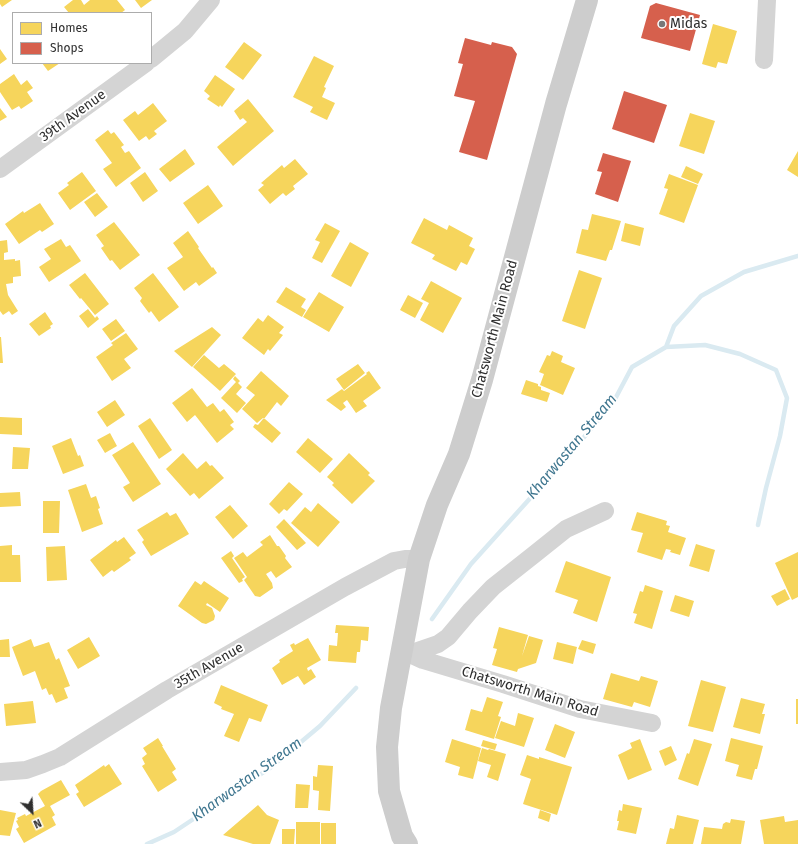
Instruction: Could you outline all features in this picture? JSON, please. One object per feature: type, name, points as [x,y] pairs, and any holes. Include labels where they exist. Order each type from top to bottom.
[{"type":"street","points":[[152,58],[185,31],[211,0]]},
{"type":"street","name":"Chatsworth Main Road","points":[[407,844],[402,836],[389,791],[387,747],[391,708],[405,655],[419,559],[437,505],[459,454],[482,380],[556,104],[587,0]]},
{"type":"street","points":[[764,60],[767,0]]},
{"type":"street","name":"39th Avenue","points":[[0,169],[145,64]]},
{"type":"street","points":[[405,655],[438,644],[448,637],[493,587],[541,548],[566,529],[605,511]]},
{"type":"street","name":"35th Avenue","points":[[0,772],[26,770],[60,757],[167,690],[345,587],[394,561],[419,559]]},
{"type":"street","name":"Chatsworth Main Road","points":[[405,655],[503,684],[580,710],[652,723]]},
{"type":"building: Homes","points":[[0,0],[12,0],[2,7]]},
{"type":"building: Homes","points":[[73,0],[81,0],[84,5],[90,0],[117,0],[125,10],[122,12],[68,12],[64,7]]},
{"type":"building: Homes","points":[[135,0],[152,0],[141,8]]},
{"type":"building: Homes","points":[[713,24],[737,31],[727,64],[718,62],[716,68],[702,64]]},
{"type":"building: Homes","points":[[244,42],[262,55],[243,80],[225,67]]},
{"type":"building: Homes","points":[[0,49],[7,59],[0,64]]},
{"type":"building: Homes","points":[[314,56],[334,66],[324,87],[326,88],[322,97],[335,103],[327,120],[310,112],[313,107],[293,97]]},
{"type":"building: Homes","points":[[43,64],[58,64],[48,71]]},
{"type":"building: Homes","points":[[14,74],[21,85],[27,80],[33,88],[27,92],[33,101],[21,109],[19,106],[12,110],[0,92],[0,84]]},
{"type":"building: Homes","points":[[215,75],[235,89],[222,107],[220,105],[219,107],[207,99],[210,96],[204,91]]},
{"type":"building: Homes","points":[[248,99],[274,131],[233,166],[217,147],[247,122],[243,118],[240,120],[234,111]]},
{"type":"building: Homes","points":[[153,103],[167,121],[154,131],[157,134],[149,140],[146,136],[139,141],[123,120],[135,111],[138,115]]},
{"type":"building: Homes","points":[[0,108],[7,117],[0,121]]},
{"type":"building: Homes","points":[[690,113],[715,121],[704,154],[679,146]]},
{"type":"building: Homes","points":[[108,130],[111,134],[114,132],[124,145],[121,147],[125,153],[129,151],[141,168],[116,187],[103,169],[112,163],[95,140]]},
{"type":"building: Homes","points":[[185,149],[195,164],[170,182],[159,169]]},
{"type":"building: Homes","points":[[798,151],[798,177],[787,170]]},
{"type":"building: Homes","points":[[295,159],[308,174],[293,186],[295,189],[286,196],[283,193],[270,204],[258,190],[264,185],[261,183],[282,165],[284,168]]},
{"type":"building: Homes","points":[[686,166],[703,174],[698,184],[681,177]]},
{"type":"building: Homes","points":[[82,172],[96,191],[70,210],[58,193],[69,185],[67,183]]},
{"type":"building: Homes","points":[[145,172],[158,191],[143,202],[130,183]]},
{"type":"building: Homes","points":[[669,174],[698,185],[684,223],[659,214],[668,189],[664,188]]},
{"type":"building: Homes","points":[[208,185],[223,206],[198,224],[183,203]]},
{"type":"building: Homes","points":[[97,193],[108,207],[95,217],[84,202]]},
{"type":"building: Homes","points":[[40,203],[54,224],[42,232],[40,230],[19,244],[5,224],[23,211],[24,213]]},
{"type":"building: Homes","points":[[592,214],[621,221],[612,250],[610,250],[606,261],[576,253],[582,229],[588,230]]},
{"type":"building: Homes","points":[[424,218],[447,230],[449,225],[473,238],[469,246],[475,249],[467,265],[461,262],[456,271],[432,259],[435,255],[411,243]]},
{"type":"building: Homes","points":[[114,222],[140,255],[120,270],[112,260],[110,261],[101,248],[104,246],[96,235]]},
{"type":"building: Homes","points":[[325,223],[340,231],[322,263],[312,258],[320,242],[315,240]]},
{"type":"building: Homes","points":[[625,223],[644,228],[640,246],[621,241]]},
{"type":"building: Homes","points":[[188,231],[199,247],[198,248],[217,273],[199,286],[196,282],[184,291],[167,268],[183,257],[173,243]]},
{"type":"building: Homes","points":[[61,239],[66,247],[70,245],[81,261],[49,282],[39,267],[51,259],[44,249]]},
{"type":"building: Homes","points":[[7,240],[8,252],[4,253],[4,260],[20,260],[21,276],[13,277],[13,283],[6,284],[8,295],[18,311],[12,315],[9,311],[3,315],[0,311],[0,241]]},
{"type":"building: Homes","points":[[350,242],[369,253],[351,287],[331,276]]},
{"type":"building: Homes","points":[[579,270],[602,278],[585,329],[562,321]]},
{"type":"building: Homes","points":[[85,273],[109,304],[95,315],[69,285]]},
{"type":"building: Homes","points":[[153,273],[179,307],[159,322],[151,311],[149,313],[140,301],[142,298],[134,288]]},
{"type":"building: Homes","points":[[431,281],[462,298],[443,333],[420,320],[429,303],[421,299]]},
{"type":"building: Homes","points":[[286,287],[306,299],[301,307],[306,310],[302,317],[276,302]]},
{"type":"building: Homes","points":[[319,292],[344,307],[329,332],[303,317]]},
{"type":"building: Homes","points":[[408,295],[423,303],[415,318],[400,310]]},
{"type":"building: Homes","points":[[88,309],[95,318],[97,316],[99,319],[88,328],[79,316]]},
{"type":"building: Homes","points":[[45,312],[53,324],[50,326],[51,328],[39,336],[29,324]]},
{"type":"building: Homes","points":[[268,315],[284,327],[279,333],[283,335],[270,351],[268,349],[264,355],[242,338],[258,318],[263,322]]},
{"type":"building: Homes","points":[[116,319],[125,331],[111,341],[102,329]]},
{"type":"building: Homes","points":[[212,327],[221,335],[192,367],[174,351]]},
{"type":"building: Homes","points":[[126,333],[138,349],[124,359],[131,368],[112,381],[96,357],[113,345],[111,343]]},
{"type":"building: Homes","points":[[1,337],[3,363],[0,363]]},
{"type":"building: Homes","points":[[552,351],[563,356],[561,362],[575,368],[563,395],[540,385],[544,374],[539,372],[547,355],[550,356]]},
{"type":"building: Homes","points":[[204,355],[219,368],[224,364],[236,374],[220,391],[193,367]]},
{"type":"building: Homes","points":[[358,364],[365,373],[344,390],[336,379]]},
{"type":"building: Homes","points":[[261,371],[289,396],[281,406],[277,402],[264,419],[263,418],[257,423],[242,409],[255,395],[246,388]]},
{"type":"building: Homes","points":[[369,371],[381,388],[363,401],[367,406],[356,413],[347,400],[343,403],[346,407],[341,411],[326,400],[342,389],[344,391]]},
{"type":"building: Homes","points":[[235,376],[240,381],[238,383],[242,387],[236,394],[246,403],[237,413],[221,398],[236,382],[233,379]]},
{"type":"building: Homes","points":[[526,380],[538,384],[538,386],[541,387],[541,390],[550,393],[547,402],[521,394]]},
{"type":"building: Homes","points":[[192,388],[207,407],[213,403],[220,412],[224,409],[234,422],[230,425],[234,429],[217,443],[195,415],[187,422],[172,403]]},
{"type":"building: Homes","points":[[115,400],[125,415],[107,427],[97,412]]},
{"type":"building: Homes","points":[[0,417],[22,418],[22,435],[0,434]]},
{"type":"building: Homes","points":[[150,418],[172,450],[159,459],[138,426]]},
{"type":"building: Homes","points":[[263,419],[265,419],[281,433],[272,443],[253,427],[255,424],[258,425]]},
{"type":"building: Homes","points":[[110,433],[117,446],[105,453],[97,440]]},
{"type":"building: Homes","points":[[71,438],[78,456],[80,455],[84,466],[63,474],[52,446]]},
{"type":"building: Homes","points":[[308,438],[333,459],[320,473],[296,452]]},
{"type":"building: Homes","points":[[133,442],[161,484],[133,502],[123,487],[130,483],[112,455]]},
{"type":"building: Homes","points":[[13,447],[30,448],[28,469],[12,469]]},
{"type":"building: Homes","points":[[183,453],[197,469],[206,461],[210,466],[212,465],[224,478],[199,499],[194,493],[190,496],[166,469]]},
{"type":"building: Homes","points":[[349,453],[370,473],[368,475],[375,481],[352,504],[332,485],[334,483],[327,477]]},
{"type":"building: Homes","points":[[289,482],[303,494],[287,511],[284,509],[279,514],[269,504]]},
{"type":"building: Homes","points":[[86,484],[91,498],[96,496],[100,508],[98,509],[103,524],[82,532],[68,490]]},
{"type":"building: Homes","points":[[20,492],[21,506],[0,507],[0,493]]},
{"type":"building: Homes","points":[[43,501],[60,501],[59,533],[43,533]]},
{"type":"building: Homes","points":[[318,503],[340,522],[318,547],[291,523],[305,507],[311,512]]},
{"type":"building: Homes","points":[[230,505],[248,526],[233,539],[215,517]]},
{"type":"building: Homes","points":[[167,512],[170,516],[176,513],[189,534],[151,556],[142,542],[144,540],[137,530]]},
{"type":"building: Homes","points":[[637,512],[667,521],[666,525],[670,526],[668,532],[686,538],[680,555],[666,549],[662,560],[637,552],[643,533],[631,530]]},
{"type":"building: Homes","points":[[284,519],[306,543],[297,550],[276,527]]},
{"type":"building: Homes","points":[[270,535],[286,556],[285,558],[292,567],[276,578],[271,571],[266,574],[272,583],[273,588],[260,597],[255,596],[244,580],[247,577],[234,558],[243,552],[247,557],[263,545],[260,542]]},
{"type":"building: Homes","points":[[124,537],[136,553],[129,558],[131,560],[114,572],[112,570],[103,577],[90,560],[116,540],[117,542]]},
{"type":"building: Homes","points":[[696,544],[715,550],[709,572],[689,566]]},
{"type":"building: Homes","points":[[12,545],[12,555],[20,555],[21,582],[0,582],[0,546]]},
{"type":"building: Homes","points":[[65,546],[67,580],[47,581],[46,547]]},
{"type":"building: Homes","points":[[231,551],[234,556],[232,558],[245,577],[242,579],[243,581],[239,583],[221,558]]},
{"type":"building: Homes","points":[[798,552],[798,597],[792,600],[775,563]]},
{"type":"building: Homes","points":[[566,561],[611,577],[597,622],[573,613],[578,600],[555,592]]},
{"type":"building: Homes","points":[[195,581],[201,585],[204,581],[229,598],[220,612],[207,603],[206,605],[212,608],[215,616],[214,620],[206,624],[202,623],[178,606]]},
{"type":"building: Homes","points":[[645,585],[663,591],[652,629],[634,623],[637,614],[633,613],[640,591],[643,592]]},
{"type":"building: Homes","points":[[785,589],[790,599],[777,606],[771,596]]},
{"type":"building: Homes","points":[[675,595],[694,601],[689,617],[670,611]]},
{"type":"building: Homes","points":[[336,625],[369,627],[368,641],[361,640],[360,652],[357,652],[356,663],[328,661],[329,645],[337,646],[338,633],[335,633]]},
{"type":"building: Homes","points":[[499,627],[528,635],[522,656],[529,636],[543,640],[536,663],[518,669],[517,672],[492,665],[497,649],[493,648]]},
{"type":"building: Homes","points":[[89,637],[100,656],[78,669],[67,650]]},
{"type":"building: Homes","points":[[308,638],[321,660],[307,668],[308,671],[311,669],[316,677],[304,685],[298,676],[282,685],[272,668],[280,662],[279,660],[293,651],[290,645],[294,643],[295,645]]},
{"type":"building: Homes","points":[[9,639],[10,657],[0,657],[0,640]]},
{"type":"building: Homes","points":[[31,639],[34,647],[49,642],[56,660],[59,658],[70,686],[64,688],[68,698],[56,703],[52,694],[49,695],[46,688],[42,690],[35,671],[23,676],[12,647]]},
{"type":"building: Homes","points":[[582,640],[596,644],[593,654],[578,649]]},
{"type":"building: Homes","points":[[557,642],[577,647],[573,664],[553,659]]},
{"type":"building: Homes","points":[[611,673],[639,681],[641,676],[658,681],[650,707],[634,702],[632,707],[603,699]]},
{"type":"building: Homes","points":[[701,680],[726,687],[713,732],[688,726]]},
{"type":"building: Homes","points":[[221,685],[268,705],[261,722],[249,718],[239,742],[224,736],[234,714],[221,709],[222,707],[214,703]]},
{"type":"building: Homes","points":[[487,697],[503,702],[498,716],[501,717],[494,739],[465,730],[471,709],[482,712]]},
{"type":"building: Homes","points":[[741,698],[765,704],[762,714],[765,714],[760,734],[733,727]]},
{"type":"building: Homes","points":[[796,699],[798,699],[798,724],[796,724]]},
{"type":"building: Homes","points":[[33,701],[36,723],[6,726],[4,704]]},
{"type":"building: Homes","points":[[518,713],[534,718],[524,747],[495,738],[501,721],[515,726]]},
{"type":"building: Homes","points":[[555,724],[575,732],[565,758],[545,750]]},
{"type":"building: Homes","points":[[158,738],[176,769],[172,772],[177,780],[158,792],[142,766],[145,764],[142,758],[147,754],[143,748]]},
{"type":"building: Homes","points":[[731,738],[763,746],[757,769],[755,769],[752,780],[736,776],[739,765],[725,761]]},
{"type":"building: Homes","points":[[452,739],[481,748],[473,779],[458,775],[460,767],[445,762]]},
{"type":"building: Homes","points":[[640,739],[652,770],[628,780],[618,755],[632,748],[630,743]]},
{"type":"building: Homes","points":[[694,739],[712,744],[698,786],[678,779],[687,753],[689,754]]},
{"type":"building: Homes","points":[[483,740],[497,744],[495,750],[481,746]]},
{"type":"building: Homes","points":[[671,746],[677,760],[665,766],[659,751]]},
{"type":"building: Homes","points":[[482,748],[506,754],[498,781],[487,777],[491,765],[478,761]]},
{"type":"building: Homes","points":[[527,755],[572,767],[557,815],[523,804],[531,779],[520,775]]},
{"type":"building: Homes","points":[[109,764],[122,784],[84,807],[76,794],[79,792],[75,785],[104,765],[105,767]]},
{"type":"building: Homes","points":[[318,765],[333,766],[330,811],[318,810],[319,791],[313,790],[313,776],[317,777]]},
{"type":"building: Homes","points":[[61,780],[70,795],[50,806],[55,815],[52,817],[56,825],[24,843],[16,829],[19,827],[16,821],[18,820],[17,818],[25,814],[26,816],[45,806],[38,794]]},
{"type":"building: Homes","points":[[296,784],[310,785],[308,808],[295,808]]},
{"type":"building: Homes","points":[[623,804],[642,808],[636,834],[617,830],[619,810],[622,811]]},
{"type":"building: Homes","points":[[258,805],[267,815],[279,820],[270,844],[253,844],[223,835]]},
{"type":"building: Homes","points":[[0,810],[16,813],[10,836],[0,835]]},
{"type":"building: Homes","points":[[540,810],[551,814],[549,822],[538,818]]},
{"type":"building: Homes","points":[[677,815],[699,820],[693,844],[666,844],[670,828],[674,829]]},
{"type":"building: Homes","points":[[784,816],[785,822],[798,820],[798,844],[764,844],[760,820]]},
{"type":"building: Homes","points":[[731,819],[745,821],[741,844],[701,844],[704,827],[722,829],[723,824],[726,822],[730,823]]},
{"type":"building: Homes","points":[[296,822],[320,822],[320,844],[296,844]]},
{"type":"building: Homes","points":[[321,823],[336,823],[336,844],[321,844]]},
{"type":"building: Homes","points":[[282,829],[295,829],[294,844],[282,844]]},
{"type":"building: Shops","points":[[656,3],[700,15],[690,51],[641,38],[650,6]]},
{"type":"building: Shops","points":[[465,38],[491,45],[492,42],[512,47],[517,54],[487,160],[459,152],[475,101],[454,96],[463,64],[458,63]]},
{"type":"building: Shops","points":[[624,91],[667,105],[654,143],[612,129]]},
{"type":"building: Shops","points":[[603,153],[631,161],[618,202],[595,194],[602,172],[597,171]]},
{"type":"waterway","points":[[666,347],[674,326],[701,296],[744,272],[798,256]]},
{"type":"waterway","name":"Kharwastan Stream","points":[[432,619],[471,564],[570,454],[614,401],[632,367],[666,347],[705,345],[740,354],[776,370],[787,398],[780,436],[758,525]]},
{"type":"waterway","name":"Kharwastan Stream","points":[[147,844],[174,832],[270,768],[320,726],[356,688]]},
{"type":"place","name":"Midas","points":[[662,24]]}]
